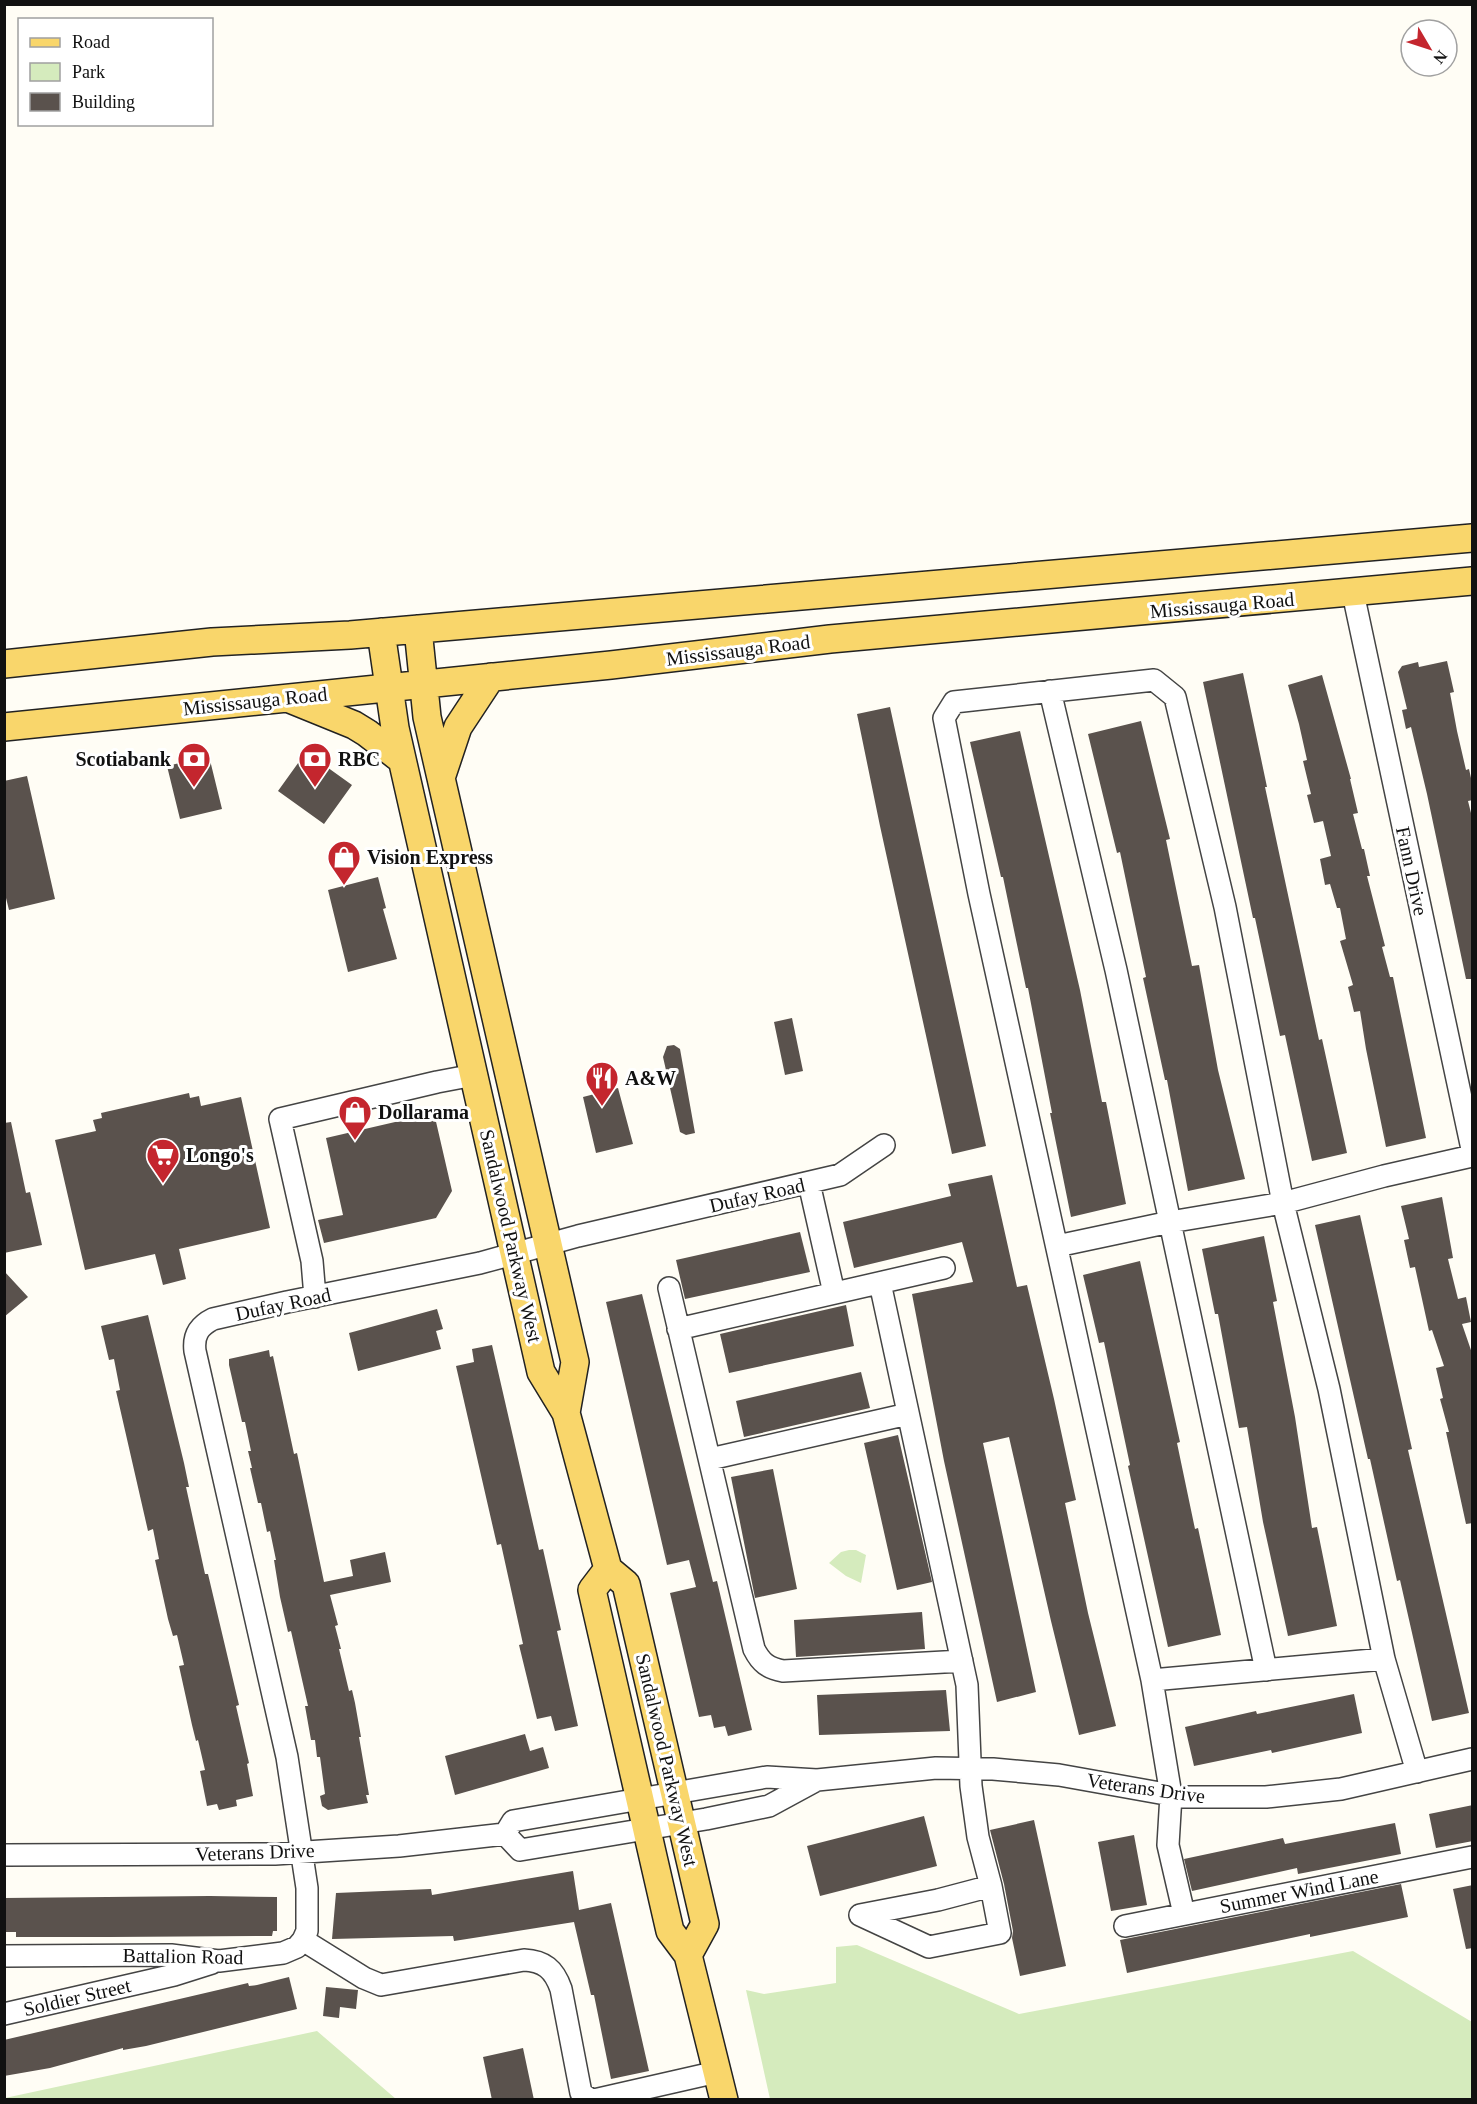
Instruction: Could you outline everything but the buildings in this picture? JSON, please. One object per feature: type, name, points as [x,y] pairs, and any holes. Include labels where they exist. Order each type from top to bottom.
[{"type":"main road","points":[[4,664],[212,642],[418,629],[1473,538]]},
{"type":"main road","name":"Mississauga Road","points":[[4,727],[458,681],[830,639],[1473,581]]},
{"type":"main road","name":"Sandalwood Parkway West","points":[[418,629],[427,717],[546,1244],[575,1362],[566,1413]]},
{"type":"main road","name":"Sandalwood Parkway West","points":[[381,632],[393,721],[541,1372],[566,1413],[608,1569],[626,1584],[705,1924],[688,1955]]},
{"type":"main road","points":[[441,779],[458,727],[491,677]]},
{"type":"main road","points":[[286,697],[354,725],[402,760]]},
{"type":"main road","name":"Sandalwood Parkway West","points":[[608,1569],[592,1590],[670,1930],[688,1955],[724,2100]]},
{"type":"street","name":"Fann Drive","points":[[1353,592],[1473,1149]]},
{"type":"street","points":[[1184,1914],[1168,1845],[1172,1795],[1152,1680],[979,894],[944,718],[954,702],[1154,680],[1175,697],[1225,907],[1283,1203],[1329,1389],[1384,1659],[1417,1772]]},
{"type":"street","points":[[1050,691],[1116,970],[1266,1670]]},
{"type":"street","points":[[315,1297],[312,1261],[280,1119],[474,1075]]},
{"type":"street","name":"Dufay Road","points":[[302,1852],[287,1757],[194,1341],[203,1324],[213,1319],[396,1281],[840,1175],[884,1145]]},
{"type":"street","points":[[1057,1246],[1170,1222],[1283,1203],[1384,1176],[1473,1156]]},
{"type":"street","points":[[809,1182],[834,1293]]},
{"type":"street","points":[[678,1329],[944,1268]]},
{"type":"street","points":[[880,1282],[967,1685],[970,1768],[978,1838],[991,1886],[1000,1933],[929,1947],[860,1915],[938,1900],[991,1886]]},
{"type":"street","points":[[669,1288],[754,1649],[760,1661],[770,1668],[783,1671],[962,1661]]},
{"type":"street","points":[[710,1459],[909,1414]]},
{"type":"street","points":[[1152,1680],[1384,1659]]},
{"type":"street","name":"Veterans Drive","points":[[505,1834],[513,1821],[767,1777],[817,1780],[936,1768],[970,1768],[1059,1775],[1182,1797],[1266,1797],[1341,1789],[1473,1759]]},
{"type":"street","name":"Veterans Drive","points":[[505,1834],[520,1850],[681,1824],[769,1806],[817,1780]]},
{"type":"street","name":"Veterans Drive","points":[[4,1855],[275,1854],[399,1846],[505,1834]]},
{"type":"street","points":[[302,1852],[308,1913],[307,1931],[303,1940],[364,1978],[381,1985],[524,1960],[546,1965],[552,1971],[561,1989],[581,2094],[592,2100],[717,2072]]},
{"type":"street","name":"Summer Wind Lane","points":[[1125,1926],[1473,1857]]},
{"type":"street","name":"Battalion Road","points":[[4,1956],[171,1955],[219,1961],[283,1953],[297,1947],[303,1940]]},
{"type":"street","name":"Soldier Street","points":[[4,2014],[174,1975],[219,1961]]},
{"type":"green space","points":[[856,1550],[866,1555],[861,1583],[846,1576],[829,1563],[841,1552]]},
{"type":"green space","points":[[857,1945],[1019,2014],[1353,1951],[1472,2022],[1472,2099],[770,2099],[746,1990],[764,1994],[836,1983],[836,1947]]},
{"type":"green space","points":[[317,2031],[396,2099],[5,2099],[5,2098]]},
{"type":"place","name":"Scotiabank","points":[[194,788]]},
{"type":"place","name":"RBC","points":[[315,788]]},
{"type":"place","name":"Vision Express","points":[[344,886]]},
{"type":"place","name":"A&W","points":[[602,1107]]},
{"type":"place","name":"Dollarama","points":[[355,1141]]},
{"type":"place","name":"Longo's","points":[[163,1184]]}]
